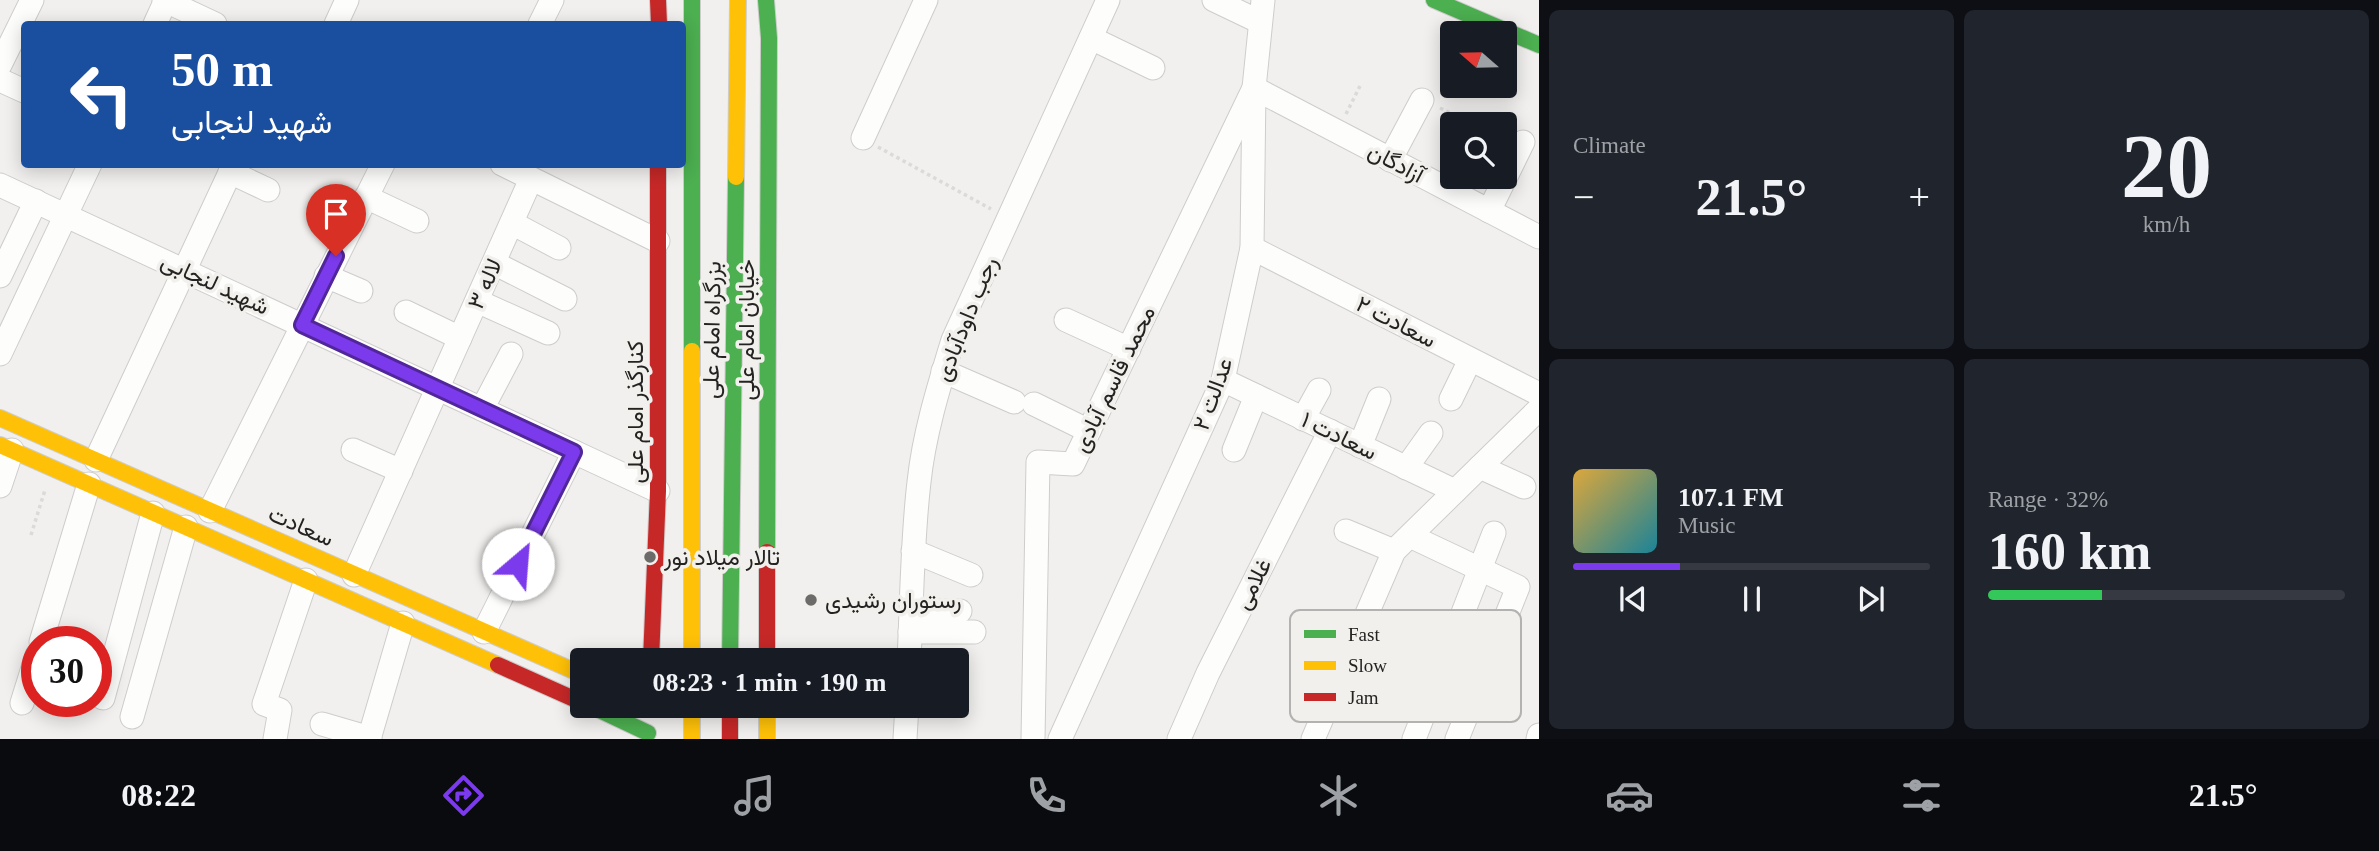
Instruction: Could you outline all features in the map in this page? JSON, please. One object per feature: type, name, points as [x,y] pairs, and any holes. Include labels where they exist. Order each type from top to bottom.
[{"type":"main road","name":"بزرگراه امام علی","points":[[692,0],[692,648]]},
{"type":"main road","name":"بزرگراه امام علی","points":[[730,648],[738,0]]},
{"type":"main road","name":"خیابان امام علی","points":[[766,0],[769,38],[767,648]]},
{"type":"main road","points":[[1434,0],[1539,45]]},
{"type":"main road","name":"کنارگذر امام علی","points":[[651,648],[657,491],[658,168]]},
{"type":"main road","name":"سعادت","points":[[0,418],[570,670]]},
{"type":"main road","name":"سعادت","points":[[6,448],[570,697]]},
{"type":"main road","name":"سعادت","points":[[613,718],[648,736]]},
{"type":"main road","points":[[648,736],[649,718]]},
{"type":"main road","points":[[692,718],[692,739]]},
{"type":"main road","points":[[730,718],[730,739]]},
{"type":"main road","points":[[767,718],[767,739]]},
{"type":"street","points":[[22,21],[32,0]]},
{"type":"street","points":[[156,21],[165,0],[209,21]]},
{"type":"street","points":[[337,21],[347,0]]},
{"type":"street","points":[[542,21],[552,0]]},
{"type":"street","points":[[863,138],[926,0]]},
{"type":"street","name":"رجب داودآبادی","points":[[910,648],[919,479],[943,371],[953,340],[1108,0]]},
{"type":"street","points":[[1214,0],[1261,11]]},
{"type":"street","name":"عدالت ۲","points":[[1060,739],[1223,380],[1252,248],[1254,88],[1261,11]]},
{"type":"street","points":[[0,65],[21,22]]},
{"type":"street","points":[[1091,38],[1153,68]]},
{"type":"street","points":[[0,80],[21,90]]},
{"type":"street","name":"آزادگان","points":[[1254,88],[1539,237]]},
{"type":"street","name":"محمد قاسم آبادی","points":[[1033,739],[1038,462],[1073,464],[1254,88]]},
{"type":"street","points":[[1390,160],[1422,100]]},
{"type":"street","points":[[1489,211],[1523,142]]},
{"type":"street","points":[[0,354],[88,168]]},
{"type":"street","points":[[96,460],[232,168],[268,190]]},
{"type":"street","points":[[210,511],[381,168]]},
{"type":"street","points":[[510,168],[658,241]]},
{"type":"street","name":"لاله ۳","points":[[354,575],[531,179]]},
{"type":"street","name":"شهید لنجابی","points":[[0,184],[657,491]]},
{"type":"street","points":[[366,197],[417,221]]},
{"type":"street","points":[[0,276],[36,201]]},
{"type":"street","points":[[512,223],[559,248]]},
{"type":"street","name":"سعادت ۲","points":[[1252,248],[1539,394]]},
{"type":"street","points":[[494,263],[565,299]]},
{"type":"street","points":[[326,276],[361,292]]},
{"type":"street","points":[[477,302],[548,333]]},
{"type":"street","points":[[406,312],[460,338]]},
{"type":"street","points":[[1066,320],[1129,349]]},
{"type":"street","points":[[482,409],[511,354]]},
{"type":"street","points":[[1451,399],[1470,360]]},
{"type":"street","points":[[943,371],[1089,431]]},
{"type":"street","name":"سعادت ۱","points":[[1223,380],[1455,491]]},
{"type":"street","points":[[1303,418],[1319,390]]},
{"type":"street","points":[[1234,450],[1256,396]]},
{"type":"street","points":[[1360,446],[1379,399]]},
{"type":"street","points":[[1371,610],[1402,543],[1539,409]]},
{"type":"street","name":"غلامی","points":[[1179,739],[1208,673],[1330,431]]},
{"type":"street","points":[[1406,468],[1431,433]]},
{"type":"street","points":[[0,486],[6,448]]},
{"type":"street","points":[[353,450],[401,471]]},
{"type":"street","points":[[484,632],[574,452]]},
{"type":"street","points":[[1480,467],[1524,487]]},
{"type":"street","points":[[46,626],[89,484]]},
{"type":"street","points":[[112,665],[153,513]]},
{"type":"street","points":[[132,717],[186,527]]},
{"type":"street","points":[[1346,531],[1402,543],[1480,569],[1518,587],[1509,610]]},
{"type":"street","points":[[1464,610],[1494,533]]},
{"type":"street","points":[[913,551],[971,575]]},
{"type":"street","points":[[275,739],[280,710],[264,704],[306,580]]},
{"type":"street","points":[[911,622],[960,611]]},
{"type":"street","points":[[911,622],[974,632]]},
{"type":"street","points":[[322,724],[370,738],[403,623]]},
{"type":"street","points":[[905,739],[906,718]]},
{"type":"street","points":[[1312,739],[1320,722]]},
{"type":"street","points":[[1414,739],[1421,722]]},
{"type":"street","points":[[1457,739],[1464,722]]},
{"type":"path","points":[[1337,132],[1360,86]]},
{"type":"path","points":[[863,138],[1008,218]]},
{"type":"path","points":[[31,535],[52,468]]},
{"type":"traffic: fast","points":[[692,0],[692,351]]},
{"type":"traffic: fast","points":[[766,0],[769,38],[767,552]]},
{"type":"traffic: fast","points":[[1434,0],[1539,45]]},
{"type":"traffic: fast","points":[[730,648],[736,177]]},
{"type":"traffic: fast","points":[[616,718],[648,733]]},
{"type":"traffic: slow","points":[[736,177],[738,0]]},
{"type":"traffic: slow","points":[[692,351],[692,648]]},
{"type":"traffic: slow","points":[[0,418],[570,669]]},
{"type":"traffic: slow","points":[[0,445],[498,665]]},
{"type":"traffic: slow","points":[[692,718],[692,739]]},
{"type":"traffic: slow","points":[[767,718],[767,739]]},
{"type":"traffic: jam","points":[[658,0],[659,21]]},
{"type":"traffic: jam","points":[[651,648],[658,491],[658,168]]},
{"type":"traffic: jam","points":[[767,552],[767,648]]},
{"type":"traffic: jam","points":[[498,665],[570,697]]},
{"type":"traffic: jam","points":[[730,718],[730,739]]},
{"type":"place","name":"تالار میلاد نور","points":[[650,557]]},
{"type":"place","name":"رستوران رشیدی","points":[[811,600]]},
{"type":"route","points":[[336,256],[302,325],[574,452],[518,564]]}]
